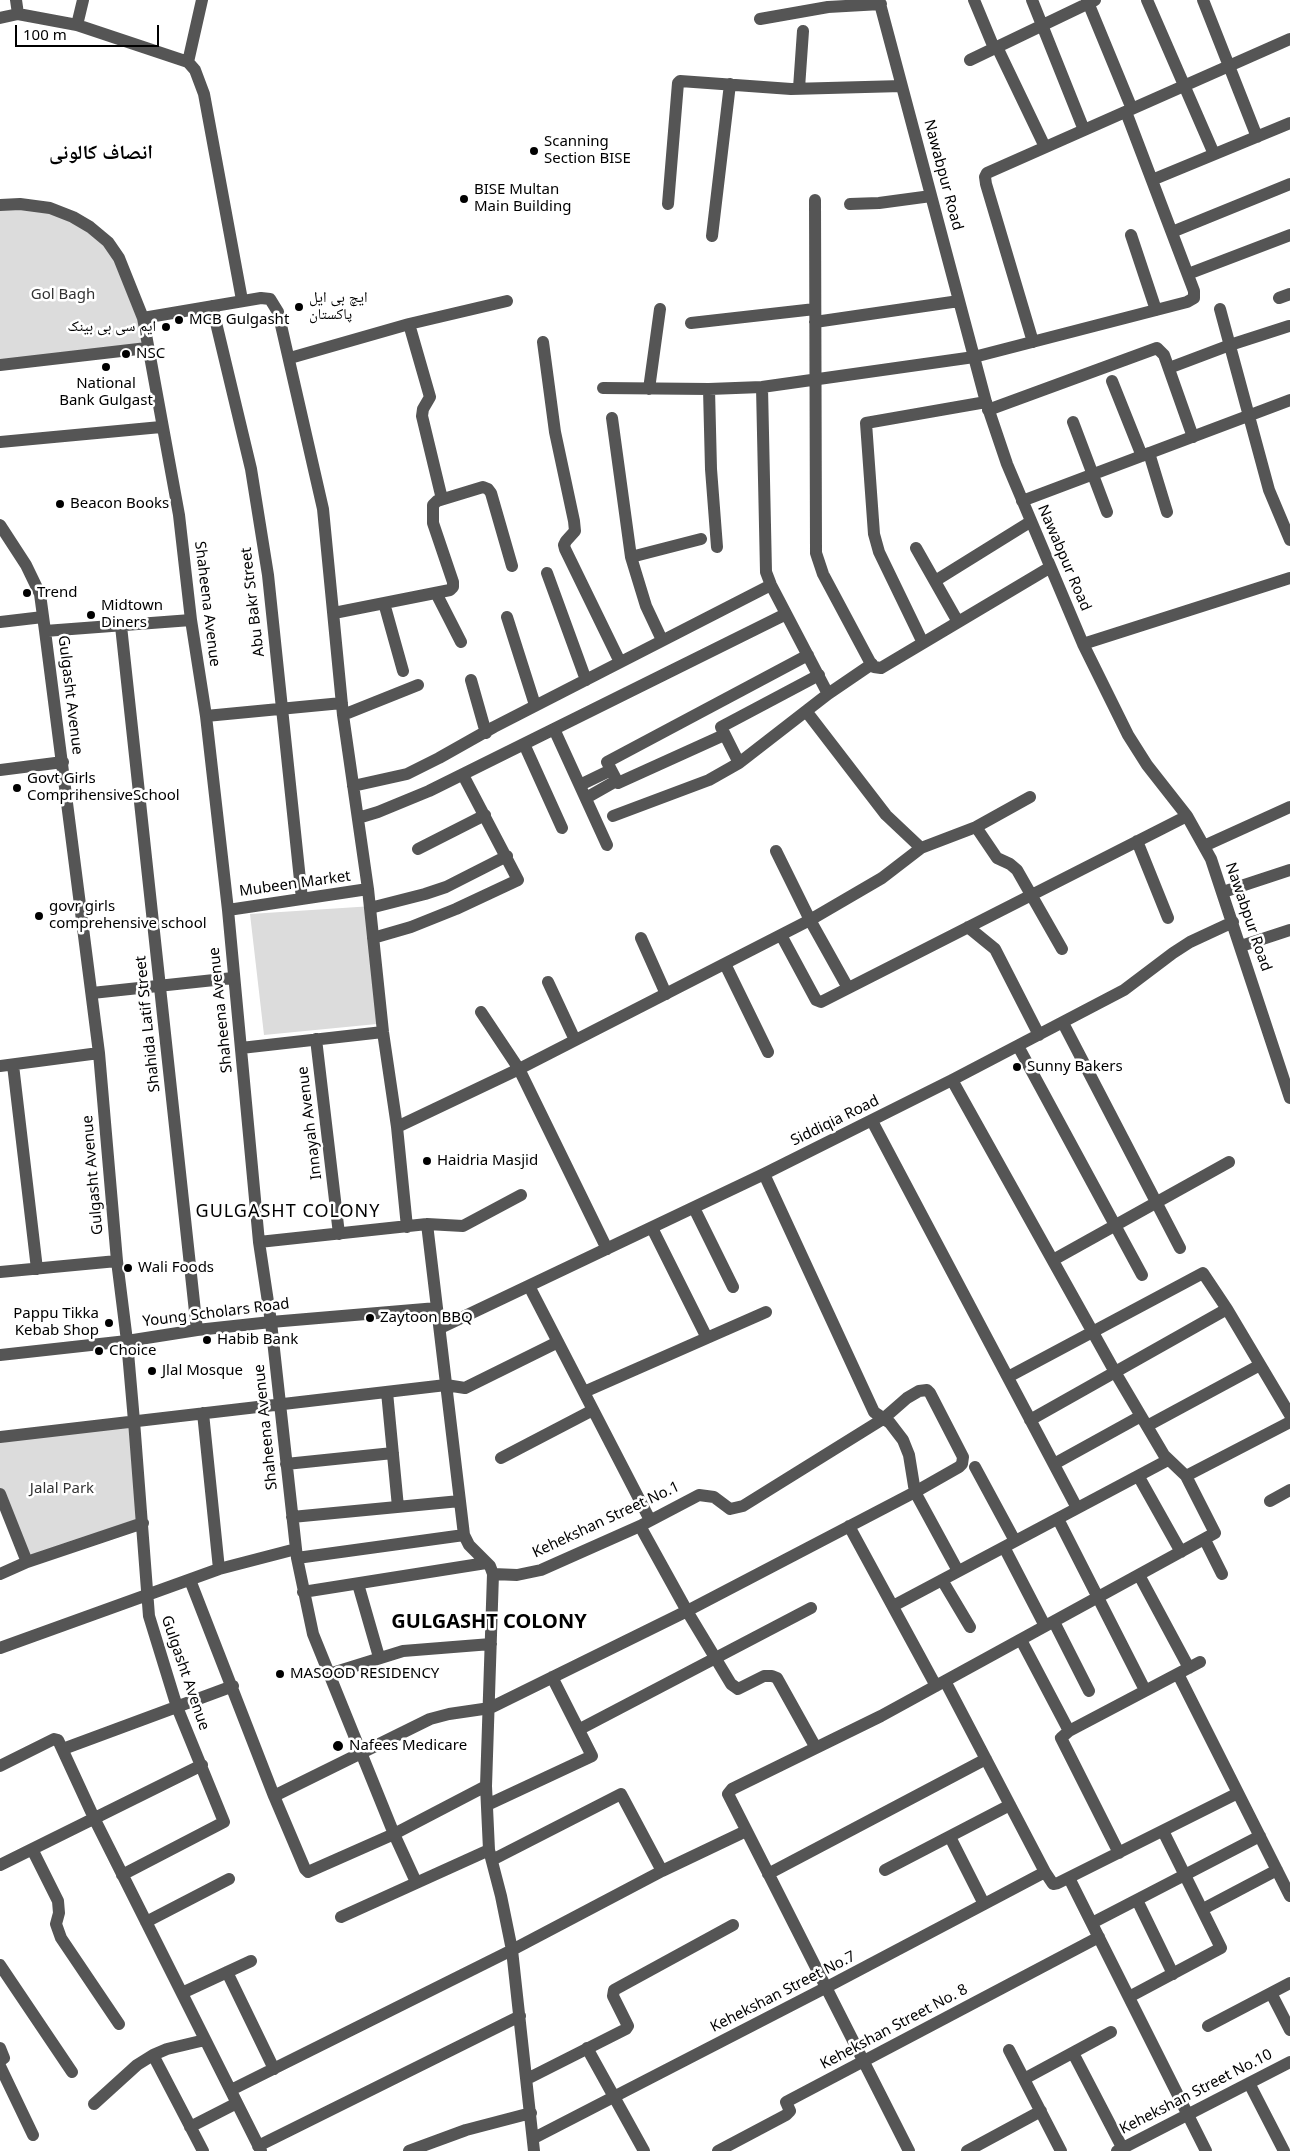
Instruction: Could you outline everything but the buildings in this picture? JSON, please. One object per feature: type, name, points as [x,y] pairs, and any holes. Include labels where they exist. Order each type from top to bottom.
[{"type":"street","points":[[16,0],[18,14]]},
{"type":"street","points":[[77,25],[83,0]]},
{"type":"street","points":[[188,62],[202,0]]},
{"type":"street","points":[[974,0],[995,47],[1045,147]]},
{"type":"street","points":[[1032,0],[1084,130]]},
{"type":"street","points":[[1146,0],[1214,154]]},
{"type":"street","points":[[1203,0],[1256,137]]},
{"type":"street","points":[[603,388],[709,389],[762,386],[974,356],[1187,302],[1194,298],[1194,291],[1152,180],[1090,1],[970,60]]},
{"type":"street","points":[[760,19],[825,4],[880,2]]},
{"type":"street","name":"Nawabpur Road","points":[[880,2],[987,406],[1006,464],[1083,644],[1132,741],[1187,816],[1204,846],[1223,892],[1290,1098]]},
{"type":"street","points":[[0,18],[18,14],[77,25],[188,62],[199,78],[204,94],[242,300]]},
{"type":"street","points":[[799,88],[803,31]]},
{"type":"street","points":[[1033,342],[985,177],[987,173],[1290,39]]},
{"type":"street","points":[[668,204],[678,83],[684,80],[799,88],[902,86]]},
{"type":"street","points":[[712,236],[730,84]]},
{"type":"street","points":[[1152,180],[1290,123]]},
{"type":"street","points":[[1172,232],[1290,184]]},
{"type":"street","points":[[850,204],[931,196]]},
{"type":"street","points":[[815,200],[814,379],[816,553],[823,574],[872,664],[881,668],[1049,568]]},
{"type":"street","name":"Shaheena Avenue","points":[[0,205],[20,204],[50,208],[73,217],[90,227],[108,242],[119,258],[143,318],[179,515],[206,716],[228,910],[259,1242],[271,1322],[296,1553],[313,1634],[394,1834],[416,1882]]},
{"type":"street","points":[[1131,235],[1156,310]]},
{"type":"street","points":[[1188,274],[1290,235]]},
{"type":"street","points":[[143,318],[261,298],[270,299],[278,312],[323,509],[343,709],[368,889],[383,1032],[397,1126],[407,1227]]},
{"type":"street","points":[[290,358],[409,324],[507,301]]},
{"type":"street","points":[[691,323],[815,316],[959,301]]},
{"type":"street","name":"Abu Bakr Street","points":[[212,306],[251,469],[268,575],[302,899]]},
{"type":"street","points":[[649,389],[660,309]]},
{"type":"street","points":[[1220,309],[1269,490],[1290,540]]},
{"type":"street","points":[[409,324],[430,397],[427,405],[423,408],[422,416],[442,499]]},
{"type":"street","points":[[1169,368],[1230,345],[1289,326]]},
{"type":"street","points":[[543,342],[555,432],[574,520],[574,531],[564,545],[620,662]]},
{"type":"street","points":[[0,365],[147,348]]},
{"type":"street","points":[[923,643],[878,552],[874,534],[866,423],[987,406],[1157,348],[1161,350],[1169,368],[1193,437]]},
{"type":"street","points":[[1112,381],[1146,454],[1168,512]]},
{"type":"street","points":[[762,386],[766,572],[828,694]]},
{"type":"street","points":[[709,389],[711,468],[717,547]]},
{"type":"street","points":[[1022,501],[1290,400]]},
{"type":"street","points":[[612,418],[631,557],[646,606],[662,640]]},
{"type":"street","points":[[1073,422],[1107,512]]},
{"type":"street","points":[[0,442],[162,427]]},
{"type":"street","points":[[334,613],[450,590],[453,587],[453,582],[433,523],[433,505],[437,500],[483,486],[488,489],[512,566]]},
{"type":"street","points":[[935,581],[1030,522]]},
{"type":"street","name":"Gulgasht Avenue","points":[[0,525],[26,565],[40,594],[99,1053],[117,1261],[127,1341],[149,1616],[176,1707],[202,1765],[224,1822],[122,1875]]},
{"type":"street","points":[[631,557],[701,539]]},
{"type":"street","points":[[916,548],[958,622]]},
{"type":"street","points":[[547,573],[586,680]]},
{"type":"street","points":[[1083,644],[1290,578]]},
{"type":"street","points":[[353,786],[407,774],[494,727],[771,585]]},
{"type":"street","points":[[436,593],[461,642]]},
{"type":"street","points":[[384,603],[403,672]]},
{"type":"street","points":[[358,818],[378,812],[463,774],[786,614]]},
{"type":"street","points":[[0,622],[43,617]]},
{"type":"street","points":[[507,617],[535,706]]},
{"type":"street","points":[[45,631],[192,620]]},
{"type":"street","name":"Shahida Latif Street","points":[[121,626],[197,1330]]},
{"type":"street","points":[[724,734],[619,783],[608,760],[808,655]]},
{"type":"street","points":[[614,816],[709,780],[739,763],[828,694],[872,664]]},
{"type":"street","points":[[739,763],[721,729],[722,726],[819,675]]},
{"type":"street","points":[[471,680],[486,733]]},
{"type":"street","points":[[206,716],[282,708],[343,709],[418,685]]},
{"type":"street","points":[[806,711],[886,816],[921,848]]},
{"type":"street","points":[[554,729],[607,845]]},
{"type":"street","points":[[524,744],[562,828]]},
{"type":"street","points":[[0,770],[62,762]]},
{"type":"street","points":[[373,938],[438,916],[517,882],[518,878],[507,856],[463,774]]},
{"type":"street","points":[[580,785],[614,776]]},
{"type":"street","points":[[586,798],[614,776]]},
{"type":"street","points":[[397,1126],[519,1069],[782,935],[882,878],[921,848],[976,826],[1030,797]]},
{"type":"street","points":[[1204,846],[1290,807]]},
{"type":"street","points":[[418,849],[485,814]]},
{"type":"street","points":[[782,935],[818,1002],[1187,816]]},
{"type":"street","points":[[976,826],[997,858],[1010,864],[1016,870],[1062,949]]},
{"type":"street","points":[[1137,841],[1168,918]]},
{"type":"street","points":[[776,851],[810,920],[848,988]]},
{"type":"street","points":[[370,908],[446,887],[507,856]]},
{"type":"street","points":[[1223,892],[1290,870]]},
{"type":"street","name":"Mubeen Market","points":[[228,910],[368,889]]},
{"type":"street","name":"Siddiqia Road","points":[[440,1328],[694,1208],[872,1121],[1124,990],[1190,942],[1233,922]]},
{"type":"street","points":[[968,927],[995,949],[1039,1035]]},
{"type":"street","points":[[1241,946],[1290,930]]},
{"type":"street","points":[[641,938],[666,994]]},
{"type":"street","points":[[725,964],[768,1052]]},
{"type":"street","points":[[92,993],[233,978]]},
{"type":"street","points":[[548,982],[575,1040]]},
{"type":"street","points":[[481,1012],[519,1069],[607,1249]]},
{"type":"street","points":[[1063,1023],[1180,1248]]},
{"type":"street","points":[[241,1048],[383,1032]]},
{"type":"street","name":"Innayah Avenue","points":[[316,1039],[339,1234]]},
{"type":"street","points":[[1018,1046],[1142,1275]]},
{"type":"street","points":[[0,1066],[99,1053]]},
{"type":"street","points":[[13,1064],[37,1269]]},
{"type":"street","points":[[909,2151],[728,1794],[732,1790],[941,1683],[1215,1533],[1186,1476],[1168,1460],[1115,1372],[952,1080]]},
{"type":"street","points":[[872,1121],[1078,1508]]},
{"type":"street","points":[[1053,1260],[1229,1162]]},
{"type":"street","points":[[764,1174],[874,1412],[890,1423],[903,1440],[909,1455],[915,1492],[958,1571]]},
{"type":"street","points":[[259,1242],[427,1224],[463,1226],[522,1195]]},
{"type":"street","points":[[694,1208],[733,1287]]},
{"type":"street","points":[[427,1224],[464,1535],[469,1545],[490,1568],[490,1708],[486,1786],[490,1855],[512,1950],[534,2151]]},
{"type":"street","points":[[652,1228],[707,1338]]},
{"type":"street","points":[[0,1272],[117,1261]]},
{"type":"street","points":[[1008,1377],[1203,1273],[1227,1309],[1290,1415]]},
{"type":"street","points":[[529,1286],[593,1410],[687,1611],[734,1688],[738,1689],[764,1676],[776,1678],[816,1748]]},
{"type":"street","name":"Young Scholars Road","points":[[0,1355],[271,1322],[437,1308]]},
{"type":"street","points":[[1030,1420],[1227,1309]]},
{"type":"street","points":[[584,1392],[766,1312]]},
{"type":"street","points":[[0,1437],[446,1385],[465,1388],[558,1342]]},
{"type":"street","points":[[1054,1464],[1260,1365]]},
{"type":"street","points":[[274,1796],[430,1720],[449,1714],[490,1708],[687,1611],[915,1492],[959,1468],[962,1464],[963,1457],[930,1393],[926,1390],[919,1390],[907,1398],[883,1419]]},
{"type":"street","points":[[387,1392],[398,1507]]},
{"type":"street","points":[[501,1458],[593,1410]]},
{"type":"street","points":[[204,1413],[219,1569]]},
{"type":"street","name":"Kehekshan Street No.1","points":[[304,1592],[490,1568],[517,1575],[541,1570],[645,1523],[699,1495],[714,1498],[730,1509],[743,1506],[883,1419]]},
{"type":"street","points":[[1186,1476],[1290,1422]]},
{"type":"street","points":[[286,1464],[393,1453]]},
{"type":"street","points":[[893,1606],[1168,1460]]},
{"type":"street","points":[[975,1467],[1010,1544],[1050,1624],[1089,1691]]},
{"type":"street","points":[[1140,1479],[1181,1552]]},
{"type":"street","points":[[1270,1501],[1290,1490]]},
{"type":"street","points":[[0,1494],[27,1562]]},
{"type":"street","points":[[292,1517],[460,1501]]},
{"type":"street","points":[[1058,1518],[1145,1690]]},
{"type":"street","points":[[0,1574],[27,1562],[143,1523]]},
{"type":"street","points":[[850,1526],[893,1606],[986,1759],[1052,1883],[1055,1884],[1069,1878],[1238,1793]]},
{"type":"street","points":[[0,1648],[219,1569],[296,1553],[464,1535]]},
{"type":"street","points":[[1205,1540],[1222,1574]]},
{"type":"street","points":[[1139,1575],[1189,1668],[1238,1793],[1289,1891]]},
{"type":"street","points":[[190,1580],[274,1796],[304,1869],[308,1872],[394,1834],[486,1786]]},
{"type":"street","points":[[942,1580],[970,1627]]},
{"type":"street","points":[[358,1584],[379,1657]]},
{"type":"street","points":[[580,1729],[811,1608]]},
{"type":"street","points":[[1021,1640],[1069,1731]]},
{"type":"street","points":[[329,1674],[403,1651],[491,1644]]},
{"type":"street","points":[[1118,1853],[1061,1738],[1069,1731],[1189,1668]]},
{"type":"street","points":[[487,1805],[592,1756],[552,1677]]},
{"type":"street","points":[[63,1749],[232,1686]]},
{"type":"street","points":[[0,1766],[57,1738],[122,1875],[260,2148],[520,2016]]},
{"type":"street","points":[[768,1874],[986,1759]]},
{"type":"street","points":[[0,1865],[202,1765]]},
{"type":"street","points":[[341,1917],[416,1882],[490,1855],[621,1794],[662,1871]]},
{"type":"street","points":[[885,1870],[1010,1806]]},
{"type":"street","points":[[231,2090],[512,1950],[662,1871],[746,1831]]},
{"type":"street","points":[[1129,1997],[1221,1948],[1163,1831]]},
{"type":"street","points":[[1092,1923],[1260,1836]]},
{"type":"street","points":[[950,1837],[984,1904]]},
{"type":"street","points":[[32,1849],[58,1901],[60,1913],[56,1924],[62,1938],[119,2024]]},
{"type":"street","points":[[1203,1909],[1277,1870]]},
{"type":"street","name":"Kehekshan Street No.7","points":[[534,2138],[827,1988],[1045,1872]]},
{"type":"street","points":[[1069,1878],[1206,2151]]},
{"type":"street","points":[[146,1922],[229,1879]]},
{"type":"street","points":[[1137,1900],[1173,1974]]},
{"type":"street","points":[[527,2079],[628,2028],[612,1996],[617,1988],[733,1925]]},
{"type":"street","name":"Kehekshan Street No. 8","points":[[718,2151],[737,2147],[786,2115],[790,2111],[786,2102],[1099,1937]]},
{"type":"street","points":[[182,1993],[252,1961]]},
{"type":"street","points":[[0,1965],[72,2072]]},
{"type":"street","points":[[227,1972],[274,2069]]},
{"type":"street","points":[[1208,2026],[1290,1983]]},
{"type":"street","points":[[1271,1993],[1290,2030]]},
{"type":"street","points":[[1024,2079],[1112,2032]]},
{"type":"street","points":[[94,2104],[137,2064],[166,2049],[205,2040]]},
{"type":"street","points":[[0,2048],[4,2058],[0,2061]]},
{"type":"street","points":[[587,2048],[644,2151]]},
{"type":"street","points":[[1009,2050],[1061,2151]]},
{"type":"street","points":[[1073,2053],[1121,2150]]},
{"type":"street","points":[[153,2055],[203,2151]]},
{"type":"street","name":"Kehekshan Street No.10","points":[[1121,2150],[1290,2062]]},
{"type":"street","points":[[0,2066],[33,2135]]},
{"type":"street","points":[[1249,2083],[1284,2151]]},
{"type":"street","points":[[190,2127],[237,2103]]},
{"type":"street","points":[[967,2151],[1040,2111]]},
{"type":"street","points":[[409,2151],[466,2130],[531,2114]]},
{"type":"green space","name":"Gol Bagh","points":[[0,205],[73,217],[119,258],[147,348],[0,365]]},
{"type":"green space","points":[[373,906],[387,1023],[264,1035],[250,914]]},
{"type":"green space","name":"Jalal Park","points":[[134,1421],[143,1523],[27,1562],[0,1494],[0,1437]]},
{"type":"place","name":"Scanning Section BISE","points":[[534,151]]},
{"type":"place","name":"BISE Multan Main Building","points":[[464,199]]},
{"type":"place","name":"ایچ بی ایل پاکستان","points":[[299,307]]},
{"type":"place","name":"MCB Gulgasht","points":[[179,320]]},
{"type":"place","name":"ایم سی بی بینک","points":[[166,327]]},
{"type":"place","name":"NSC","points":[[126,354]]},
{"type":"place","name":"National Bank Gulgast","points":[[106,367]]},
{"type":"place","name":"Beacon Books","points":[[60,504]]},
{"type":"place","name":"Trend","points":[[27,593]]},
{"type":"place","name":"Midtown Diners","points":[[91,615]]},
{"type":"place","name":"Govt Girls ComprihensiveSchool","points":[[17,788]]},
{"type":"place","name":"govr girls comprehensive school","points":[[39,916]]},
{"type":"place","name":"Sunny Bakers","points":[[1017,1067]]},
{"type":"place","name":"Haidria Masjid","points":[[427,1161]]},
{"type":"place","name":"Wali Foods","points":[[128,1268]]},
{"type":"place","name":"Zaytoon BBQ","points":[[370,1318]]},
{"type":"place","name":"Pappu Tikka Kebab Shop","points":[[109,1323]]},
{"type":"place","name":"Habib Bank","points":[[207,1340]]},
{"type":"place","name":"Choice","points":[[99,1351]]},
{"type":"place","name":"Jlal Mosque","points":[[152,1371]]},
{"type":"place","name":"MASOOD RESIDENCY","points":[[280,1674]]},
{"type":"place","name":"Nafees Medicare","points":[[338,1746]]},
{"type":"district","name":"انصاف کالونی","points":[[101,153]]},
{"type":"district","name":"GULGASHT COLONY","points":[[288,1212]]},
{"type":"district","name":"GULGASHT COLONY","points":[[489,1622]]}]
